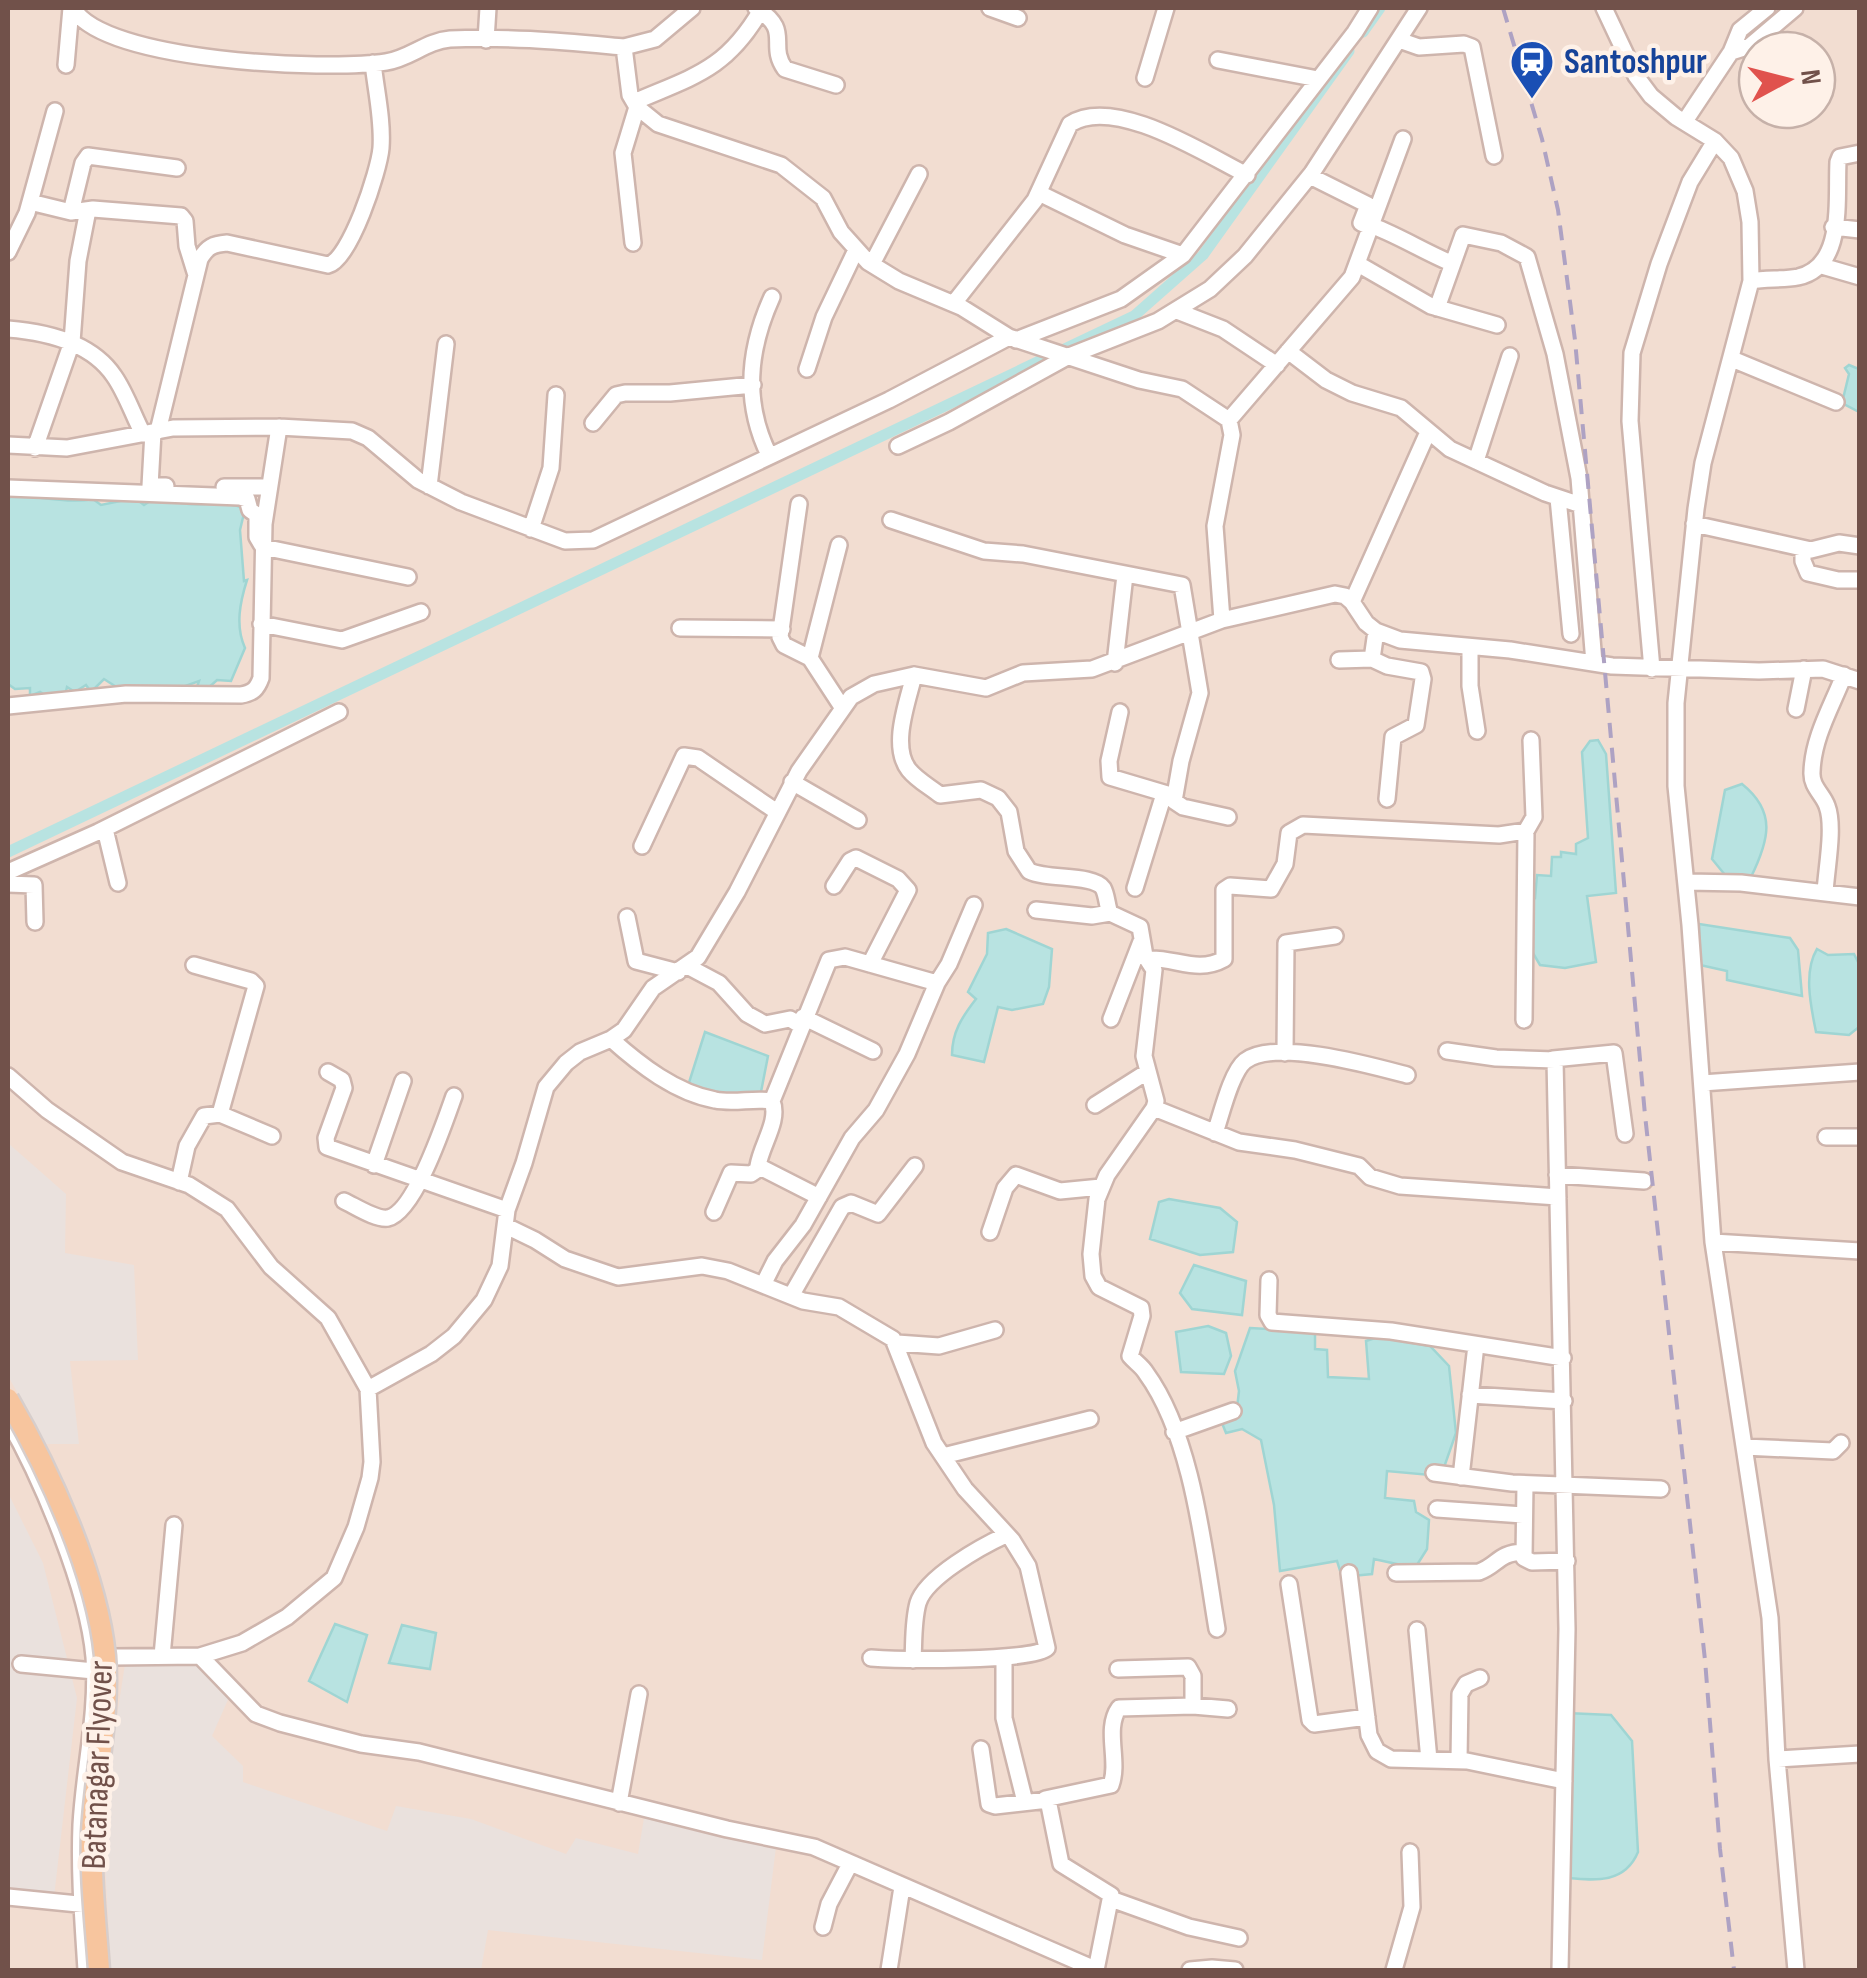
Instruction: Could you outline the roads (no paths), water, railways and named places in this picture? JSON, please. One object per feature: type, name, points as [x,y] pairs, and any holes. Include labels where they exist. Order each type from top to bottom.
[{"type":"main road","name":"Batanagar Flyover","points":[[8,1399],[58,1500],[87,1578],[104,1652],[104,1715],[92,1854],[102,1970]]},
{"type":"street","points":[[72,8],[91,26],[184,55],[274,65],[395,60],[435,42],[486,40],[624,47],[655,39],[692,8]]},
{"type":"street","points":[[66,65],[72,8]]},
{"type":"street","points":[[486,40],[488,8]]},
{"type":"street","points":[[774,21],[787,8]]},
{"type":"street","points":[[990,8],[1018,18]]},
{"type":"street","points":[[1145,78],[1166,8]]},
{"type":"street","points":[[8,445],[95,445],[151,432],[279,427],[352,431],[368,438],[429,486],[483,512],[564,542],[593,540],[1017,341],[1110,304],[1166,270],[1183,255],[1246,175],[1355,32],[1367,8]]},
{"type":"street","points":[[898,446],[949,422],[1065,355],[1158,322],[1210,289],[1245,256],[1310,176],[1420,8]]},
{"type":"street","points":[[1604,8],[1636,76],[1651,96],[1716,140],[1732,158],[1745,192],[1750,222],[1751,280],[1703,462],[1694,524],[1675,724],[1676,786],[1687,882],[1713,1242],[1770,1618],[1777,1759],[1796,1970]]},
{"type":"street","points":[[1685,121],[1732,52],[1740,30],[1766,8]]},
{"type":"street","points":[[1732,52],[1750,46],[1795,8]]},
{"type":"street","points":[[635,104],[696,76],[736,49],[758,9],[774,21],[779,58],[785,70],[836,85]]},
{"type":"street","points":[[1399,40],[1432,48],[1464,44],[1472,47],[1494,156]]},
{"type":"street","points":[[624,47],[630,96],[635,104],[658,124],[781,165],[822,198],[841,232],[872,264],[954,304],[1017,341],[1139,380],[1182,389],[1229,420],[1232,435],[1215,526],[1222,620]]},
{"type":"street","points":[[1218,60],[1318,79]]},
{"type":"street","points":[[268,487],[150,486],[151,432],[205,250],[227,243],[328,265],[337,262],[363,208],[380,152],[373,63]]},
{"type":"street","points":[[632,243],[623,153],[635,104]]},
{"type":"street","points":[[8,252],[30,202],[55,111]]},
{"type":"street","points":[[954,304],[1027,213],[1070,124],[1092,116],[1160,131],[1246,175]]},
{"type":"street","points":[[1229,420],[1305,328],[1340,294],[1358,264],[1403,139]]},
{"type":"street","points":[[1652,668],[1631,438],[1632,354],[1690,182],[1716,140]]},
{"type":"street","points":[[1751,280],[1802,276],[1822,266],[1828,258],[1840,157],[1860,153]]},
{"type":"street","points":[[35,448],[72,342],[83,162],[88,156],[177,168]]},
{"type":"street","points":[[872,264],[919,174]]},
{"type":"street","points":[[1310,176],[1368,204],[1361,223],[1406,239],[1414,248],[1452,263]]},
{"type":"street","points":[[1039,192],[1124,234],[1183,255]]},
{"type":"street","points":[[30,202],[79,211],[184,218],[196,275]]},
{"type":"street","points":[[1833,227],[1860,230]]},
{"type":"street","points":[[1437,308],[1461,237],[1466,234],[1501,243],[1526,257],[1554,354],[1579,478],[1594,663]]},
{"type":"street","points":[[808,369],[824,317],[856,250]]},
{"type":"street","points":[[1358,264],[1437,308],[1497,325]]},
{"type":"street","points":[[1822,266],[1860,277]]},
{"type":"street","points":[[769,456],[756,428],[754,346],[772,297]]},
{"type":"street","points":[[1177,311],[1223,329],[1277,365]]},
{"type":"street","points":[[8,329],[72,342],[110,369],[151,432]]},
{"type":"street","points":[[429,486],[446,344]]},
{"type":"street","points":[[1288,351],[1352,394],[1401,408],[1450,448],[1581,505]]},
{"type":"street","points":[[1476,461],[1510,356]]},
{"type":"street","points":[[1732,359],[1836,402]]},
{"type":"street","points":[[593,423],[616,396],[624,393],[754,385]]},
{"type":"street","points":[[531,529],[551,468],[556,394]]},
{"type":"street","points":[[8,706],[126,694],[251,693],[258,687],[263,547],[279,427]]},
{"type":"street","points":[[1352,602],[1428,432]]},
{"type":"street","points":[[8,488],[240,497],[257,515],[257,537],[263,547],[408,577]]},
{"type":"street","points":[[1558,498],[1571,634]]},
{"type":"street","points":[[800,504],[782,642],[810,658],[842,707]]},
{"type":"street","points":[[891,520],[984,551],[1023,554],[1182,585],[1200,701],[1135,888]]},
{"type":"street","points":[[1694,524],[1804,549],[1820,550],[1839,544],[1860,546]]},
{"type":"street","points":[[810,658],[839,544]]},
{"type":"street","points":[[1804,549],[1808,573],[1860,580]]},
{"type":"street","points":[[1115,663],[1124,574]]},
{"type":"street","points":[[368,1389],[431,1354],[474,1313],[495,1280],[507,1218],[546,1087],[580,1052],[612,1040],[632,1020],[653,988],[683,969],[704,948],[792,782],[842,707],[859,690],[884,680],[914,675],[986,688],[1023,673],[1051,673],[1115,663],[1222,620],[1335,594],[1352,602],[1376,631],[1400,640],[1652,668],[1823,669],[1852,678],[1818,736],[1812,767],[1814,786],[1826,803],[1829,820],[1825,893]]},
{"type":"street","points":[[261,624],[342,640],[421,612]]},
{"type":"street","points":[[680,628],[782,629]]},
{"type":"street","points":[[1372,659],[1376,631]]},
{"type":"street","points":[[1470,648],[1470,686],[1477,731]]},
{"type":"street","points":[[1339,660],[1372,659],[1421,672],[1416,725],[1393,737],[1387,800]]},
{"type":"street","points":[[1796,709],[1804,669]]},
{"type":"street","points":[[914,675],[902,729],[907,768],[940,795],[981,790],[998,798],[1009,812],[1016,851],[1029,871],[1050,878],[1096,882],[1105,892],[1110,913]]},
{"type":"street","points":[[8,872],[106,829],[340,712]]},
{"type":"street","points":[[1120,712],[1108,769],[1110,777],[1169,795],[1178,806],[1228,817]]},
{"type":"street","points":[[1524,1020],[1526,831],[1534,818],[1531,740]]},
{"type":"street","points":[[642,846],[684,756],[698,758],[777,812]]},
{"type":"street","points":[[792,782],[858,820]]},
{"type":"street","points":[[1147,959],[1166,958],[1203,967],[1224,959],[1224,890],[1230,886],[1271,889],[1286,864],[1289,833],[1303,825],[1499,835],[1526,831]]},
{"type":"street","points":[[106,829],[118,883]]},
{"type":"street","points":[[834,886],[850,861],[859,858],[904,883],[908,893],[872,959]]},
{"type":"street","points":[[1687,882],[1741,883],[1860,897]]},
{"type":"street","points":[[8,884],[34,885],[35,922]]},
{"type":"street","points":[[764,1285],[852,1138],[884,1096],[974,905]]},
{"type":"street","points":[[1036,910],[1092,916],[1110,913],[1134,922],[1143,935],[1155,977],[1145,1044],[1154,1108],[1101,1187],[1091,1254],[1093,1276],[1099,1287],[1141,1308],[1130,1356],[1146,1373],[1174,1432],[1198,1515],[1218,1629]]},
{"type":"street","points":[[628,917],[636,961],[683,969],[719,983],[747,1014],[765,1024],[802,1021],[873,1051]]},
{"type":"street","points":[[1111,1019],[1143,935]]},
{"type":"street","points":[[1286,1053],[1286,943],[1334,936]]},
{"type":"street","points":[[760,1168],[759,1157],[773,1119],[772,1101],[829,960],[840,956],[872,959],[937,984]]},
{"type":"street","points":[[194,965],[251,981],[256,986],[220,1114]]},
{"type":"street","points":[[612,1040],[638,1063],[698,1095],[722,1101],[772,1101]]},
{"type":"street","points":[[1447,1052],[1553,1059],[1614,1053],[1624,1134]]},
{"type":"street","points":[[1215,1134],[1242,1062],[1262,1054],[1314,1056],[1407,1076]]},
{"type":"street","points":[[1553,1059],[1566,1560],[1560,1970]]},
{"type":"street","points":[[328,1072],[342,1080],[344,1088],[326,1143],[331,1149],[422,1180],[507,1218],[564,1259],[618,1278],[702,1266],[728,1271],[790,1296],[839,1307],[897,1343],[939,1346],[995,1330]]},
{"type":"street","points":[[1096,1105],[1147,1072]]},
{"type":"street","points":[[1702,1084],[1860,1072]]},
{"type":"street","points":[[8,1076],[47,1110],[122,1162],[201,1190],[227,1209],[271,1267],[328,1318],[368,1389],[370,1478],[356,1527],[334,1578],[300,1607],[242,1643],[200,1656],[112,1657]]},
{"type":"street","points":[[374,1164],[403,1080]]},
{"type":"street","points":[[344,1201],[388,1218],[422,1180],[454,1096]]},
{"type":"street","points":[[1154,1108],[1239,1142],[1295,1150],[1359,1166],[1370,1177],[1400,1186],[1558,1197]]},
{"type":"street","points":[[179,1182],[188,1146],[201,1119],[208,1114],[220,1114],[272,1136]]},
{"type":"street","points":[[1826,1137],[1860,1137]]},
{"type":"street","points":[[790,1296],[842,1207],[851,1203],[878,1214],[915,1166]]},
{"type":"street","points":[[760,1168],[819,1197]]},
{"type":"street","points":[[714,1212],[732,1172],[751,1174],[760,1168]]},
{"type":"street","points":[[990,1232],[1005,1188],[1016,1174],[1060,1191],[1101,1187]]},
{"type":"street","points":[[1558,1174],[1644,1181]]},
{"type":"street","points":[[1713,1242],[1860,1251]]},
{"type":"street","points":[[1269,1280],[1268,1315],[1272,1322],[1380,1330],[1563,1358]]},
{"type":"street","points":[[872,1658],[1004,1657],[1040,1654],[1047,1648],[1028,1566],[943,1456],[916,1402],[897,1343]]},
{"type":"street","points":[[1461,1476],[1476,1345]]},
{"type":"street","points":[[8,1386],[38,1437],[74,1516],[99,1586],[112,1657],[113,1718],[99,1832],[102,1970]]},
{"type":"street","points":[[1470,1395],[1564,1402]]},
{"type":"street","points":[[1174,1432],[1234,1411]]},
{"type":"street","points":[[943,1456],[1090,1419]]},
{"type":"street","points":[[8,1420],[42,1488],[86,1610],[94,1671],[92,1736],[81,1823],[86,1970]]},
{"type":"street","points":[[1744,1447],[1834,1451],[1841,1443]]},
{"type":"street","points":[[1434,1473],[1524,1484],[1661,1489]]},
{"type":"street","points":[[1524,1484],[1523,1552],[1528,1562],[1566,1560]]},
{"type":"street","points":[[1437,1508],[1524,1515]]},
{"type":"street","points":[[162,1656],[174,1526]]},
{"type":"street","points":[[913,1660],[918,1606],[924,1592],[960,1558],[1006,1534]]},
{"type":"street","points":[[1396,1573],[1479,1572],[1504,1554],[1523,1552]]},
{"type":"street","points":[[1349,1573],[1372,1744],[1383,1756],[1399,1760],[1459,1760],[1564,1781]]},
{"type":"street","points":[[1290,1584],[1310,1720],[1325,1724],[1367,1717]]},
{"type":"street","points":[[1417,1630],[1430,1760]]},
{"type":"street","points":[[200,1656],[256,1714],[361,1744],[419,1752],[727,1829],[794,1841],[1096,1970],[1111,1899],[1106,1890],[1061,1864],[1045,1799]]},
{"type":"street","points":[[1004,1657],[1004,1718],[1025,1802]]},
{"type":"street","points":[[20,1664],[94,1671]]},
{"type":"street","points":[[1118,1669],[1188,1668],[1193,1676],[1193,1706]]},
{"type":"street","points":[[1459,1760],[1460,1694],[1466,1684],[1480,1678]]},
{"type":"street","points":[[619,1803],[639,1694]]},
{"type":"street","points":[[981,1750],[988,1804],[1045,1799],[1112,1785],[1114,1718],[1119,1708],[1228,1709]]},
{"type":"street","points":[[1777,1759],[1860,1754]]},
{"type":"street","points":[[1394,1970],[1412,1908],[1410,1852]]},
{"type":"street","points":[[823,1927],[829,1904],[850,1864]]},
{"type":"street","points":[[889,1970],[902,1887]]},
{"type":"street","points":[[8,1897],[100,1906]]},
{"type":"street","points":[[1111,1899],[1190,1927],[1238,1938]]},
{"type":"street","points":[[1190,1970],[1234,1970]]},
{"type":"water","points":[[1849,365],[1859,369],[1859,412],[1842,403],[1849,374],[1845,368]]},
{"type":"water","points":[[161,494],[180,503],[225,504],[245,509],[240,530],[244,581],[247,580],[239,623],[245,648],[231,681],[217,680],[206,690],[197,687],[199,681],[180,688],[118,688],[104,679],[91,692],[86,685],[75,692],[67,687],[64,700],[56,702],[40,692],[30,696],[30,688],[15,689],[8,684],[10,495],[93,499],[101,505],[135,498],[144,505]]},
{"type":"water","points":[[1598,740],[1606,754],[1616,893],[1587,896],[1596,962],[1565,968],[1540,965],[1520,931],[1530,897],[1535,898],[1537,875],[1551,876],[1552,857],[1561,857],[1561,852],[1576,854],[1576,844],[1588,838],[1582,752],[1590,741]]},
{"type":"water","points":[[1742,784],[1761,805],[1765,839],[1751,877],[1730,881],[1712,859],[1725,790]]},
{"type":"water","points":[[1699,924],[1790,938],[1798,950],[1802,996],[1727,980],[1727,971],[1700,965]]},
{"type":"water","points":[[1006,929],[1052,949],[1049,987],[1043,1004],[1012,1010],[998,1007],[984,1062],[952,1055],[959,1025],[976,999],[968,992],[987,954],[988,933]]},
{"type":"water","points":[[1817,949],[1828,955],[1854,954],[1859,964],[1859,1027],[1849,1035],[1816,1032],[1809,979]]},
{"type":"water","points":[[705,1032],[768,1056],[760,1097],[686,1092]]},
{"type":"water","points":[[1169,1199],[1220,1208],[1237,1222],[1233,1252],[1200,1255],[1150,1239],[1159,1202]]},
{"type":"water","points":[[1194,1265],[1246,1281],[1242,1315],[1192,1309],[1180,1293]]},
{"type":"water","points":[[1208,1326],[1226,1333],[1231,1356],[1224,1374],[1181,1372],[1176,1332]]},
{"type":"water","points":[[1250,1328],[1315,1332],[1315,1349],[1327,1350],[1328,1377],[1369,1379],[1366,1341],[1378,1337],[1430,1346],[1449,1366],[1456,1433],[1441,1476],[1387,1471],[1385,1498],[1414,1501],[1416,1512],[1429,1520],[1427,1549],[1415,1568],[1374,1559],[1372,1574],[1342,1577],[1337,1561],[1280,1571],[1274,1505],[1261,1440],[1242,1429],[1226,1433],[1220,1418],[1237,1408],[1235,1371]]},
{"type":"water","points":[[335,1624],[367,1635],[347,1702],[309,1681]]},
{"type":"water","points":[[402,1625],[436,1633],[430,1669],[389,1663]]},
{"type":"water","points":[[1566,1713],[1611,1715],[1632,1741],[1638,1852],[1623,1871],[1603,1879],[1555,1877]]},
{"type":"waterway","points":[[1363,32],[1380,8]]},
{"type":"waterway","points":[[8,852],[1134,316],[1203,255],[1349,51]]},
{"type":"railway","points":[[1503,8],[1542,139],[1558,210],[1575,340],[1645,1115],[1705,1660],[1734,1970]]},
{"type":"place","name":"Santoshpur","points":[[1532,100]]}]
